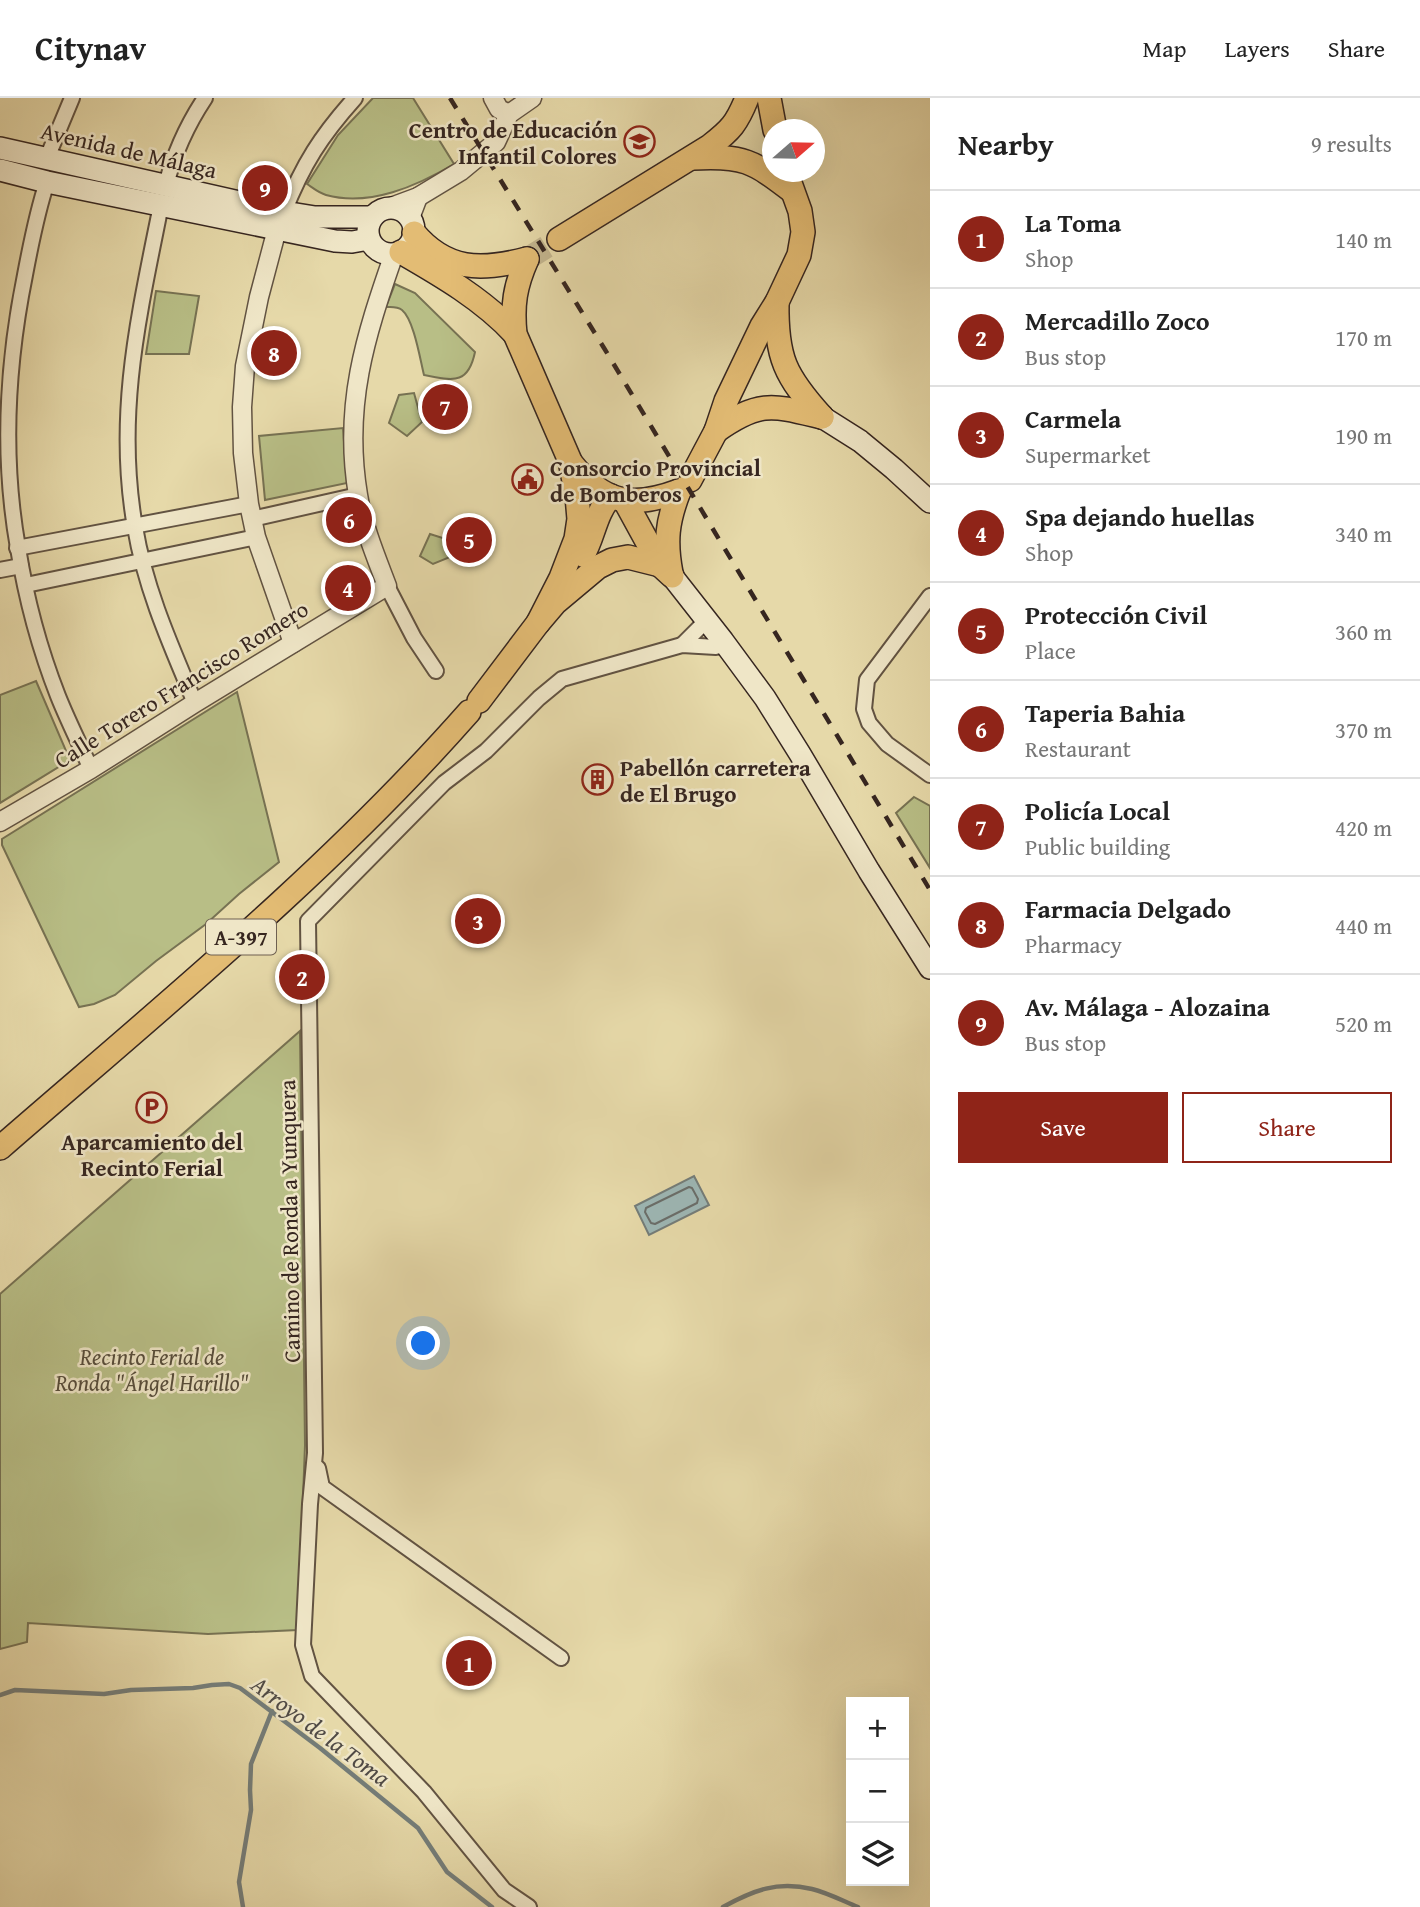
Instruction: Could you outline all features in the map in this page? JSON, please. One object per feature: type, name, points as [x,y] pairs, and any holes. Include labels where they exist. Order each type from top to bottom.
[{"type":"main road","points":[[559,239],[693,158],[730,130],[747,98]]},
{"type":"main road","points":[[769,98],[773,119]]},
{"type":"main road","name":"Avenida de Málaga","points":[[0,148],[47,158],[164,195],[280,220],[335,242],[369,239]]},
{"type":"main road","points":[[693,158],[736,158],[762,170]]},
{"type":"main road","name":"Avenida de Málaga","points":[[0,170],[47,182],[164,195]]},
{"type":"main road","points":[[666,571],[668,526],[684,485],[716,431],[726,401],[799,255],[803,232],[800,211],[789,182]]},
{"type":"main road","points":[[405,239],[386,254],[379,251],[372,246],[367,232],[371,217],[383,208],[399,209],[405,239],[515,334]]},
{"type":"main road","name":"Avenida de Málaga","points":[[280,220],[371,217]]},
{"type":"main road","points":[[405,239],[425,246],[439,256],[469,266],[488,267],[527,259],[515,293],[515,334],[570,461],[579,519],[576,539],[561,578],[538,623]]},
{"type":"main road","points":[[777,302],[776,330],[783,362],[802,395],[822,417],[860,441],[930,502]]},
{"type":"main road","points":[[716,431],[752,410],[769,407],[822,417]]},
{"type":"main road","points":[[570,461],[584,479],[618,498],[646,501],[684,485]]},
{"type":"main road","points":[[618,498],[666,571],[765,698],[930,968]]},
{"type":"main road","points":[[555,603],[589,545],[603,504],[618,498]]},
{"type":"main road","points":[[538,623],[555,603],[598,567],[612,560],[628,557],[666,571]]},
{"type":"main road","name":"A-397","points":[[0,1148],[319,866],[430,756],[474,706],[538,623]]},
{"type":"street","points":[[47,158],[72,98]]},
{"type":"street","points":[[195,703],[167,638],[142,561],[134,526],[127,440],[129,386],[140,314],[164,195],[178,148],[205,98]]},
{"type":"street","points":[[293,643],[250,512],[243,453],[242,407],[246,366],[259,297],[280,220],[316,145],[355,98]]},
{"type":"street","points":[[493,98],[499,109],[509,114]]},
{"type":"street","points":[[391,207],[418,197],[461,171],[496,142],[509,114],[532,98]]},
{"type":"street","points":[[47,182],[32,237],[18,307],[11,362],[10,484],[21,566],[48,669],[91,769]]},
{"type":"street","points":[[418,197],[405,239],[374,311],[357,377],[353,424],[358,495],[372,548],[387,586],[414,638],[436,671]]},
{"type":"street","points":[[18,548],[134,526],[358,495]]},
{"type":"street","points":[[26,585],[256,537]]},
{"type":"street","points":[[0,570],[21,566]]},
{"type":"street","name":"Calle Torero Francisco Romero","points":[[0,822],[91,769],[387,586]]},
{"type":"street","points":[[930,596],[867,680],[864,709],[869,723],[887,744],[930,775]]},
{"type":"street","points":[[682,645],[706,620]]},
{"type":"street","name":"Camino de Ronda a Yunquera","points":[[529,1907],[504,1890],[424,1792],[312,1676],[303,1646],[315,1453],[308,921],[444,783],[486,751],[538,698],[562,679],[682,645],[716,647],[723,641]]},
{"type":"street","points":[[315,1453],[322,1487],[561,1658]]},
{"type":"green space","points":[[373,98],[413,98],[454,164],[409,187],[376,196],[343,198],[323,194],[307,184],[338,135]]},
{"type":"green space","points":[[395,284],[415,293],[475,352],[468,371],[463,376],[451,379],[424,375],[410,322],[402,310],[386,307]]},
{"type":"green space","points":[[156,291],[199,296],[189,354],[146,354]]},
{"type":"green space","points":[[414,393],[422,422],[407,436],[389,423],[399,395]]},
{"type":"green space","points":[[343,428],[347,483],[265,500],[259,436]]},
{"type":"green space","points":[[430,534],[449,540],[455,555],[433,564],[420,556]]},
{"type":"green space","points":[[36,681],[70,760],[0,803],[0,695]]},
{"type":"green space","points":[[237,692],[279,862],[206,924],[115,995],[79,1007],[2,845],[2,839]]},
{"type":"green space","points":[[914,797],[930,806],[930,868],[896,813]]},
{"type":"green space","name":"Recinto Ferial de Ronda \"Ángel Harillo\"","points":[[300,1031],[305,1445],[298,1630],[208,1634],[28,1623],[27,1642],[0,1649],[0,1294]]},
{"type":"water","points":[[694,1176],[709,1205],[649,1235],[635,1206]]},
{"type":"waterway","name":"Arroyo de la Toma","points":[[0,1695],[15,1690],[104,1694],[229,1684],[240,1688],[320,1748],[418,1828],[447,1872],[492,1907]]},
{"type":"waterway","points":[[243,1907],[239,1882],[251,1810],[251,1764],[272,1711]]},
{"type":"waterway","name":"Arroyo de la Toma","points":[[723,1907],[756,1892],[788,1886],[818,1891],[858,1907]]},
{"type":"tunnel","points":[[527,259],[559,239]]},
{"type":"railway","points":[[450,98],[604,348],[930,890]]},
{"type":"place","name":"Centro de Educación Infantil Colores","points":[[640,142]]},
{"type":"place","name":"Av. Málaga - Alozaina","points":[[265,188]]},
{"type":"place","name":"Farmacia Delgado","points":[[274,353]]},
{"type":"place","name":"Policía Local","points":[[445,407]]},
{"type":"place","name":"Consorcio Provincial de Bomberos","points":[[527,480]]},
{"type":"place","name":"Taperia Bahia","points":[[349,520]]},
{"type":"place","name":"Protección Civil","points":[[469,540]]},
{"type":"place","name":"Spa dejando huellas","points":[[348,588]]},
{"type":"place","name":"Pabellón carretera de El Brugo","points":[[597,780]]},
{"type":"place","name":"Carmela","points":[[478,921]]},
{"type":"place","name":"Mercadillo Zoco","points":[[302,977]]},
{"type":"place","name":"Aparcamiento del Recinto Ferial","points":[[152,1107]]},
{"type":"place","name":"La Toma","points":[[469,1663]]}]
